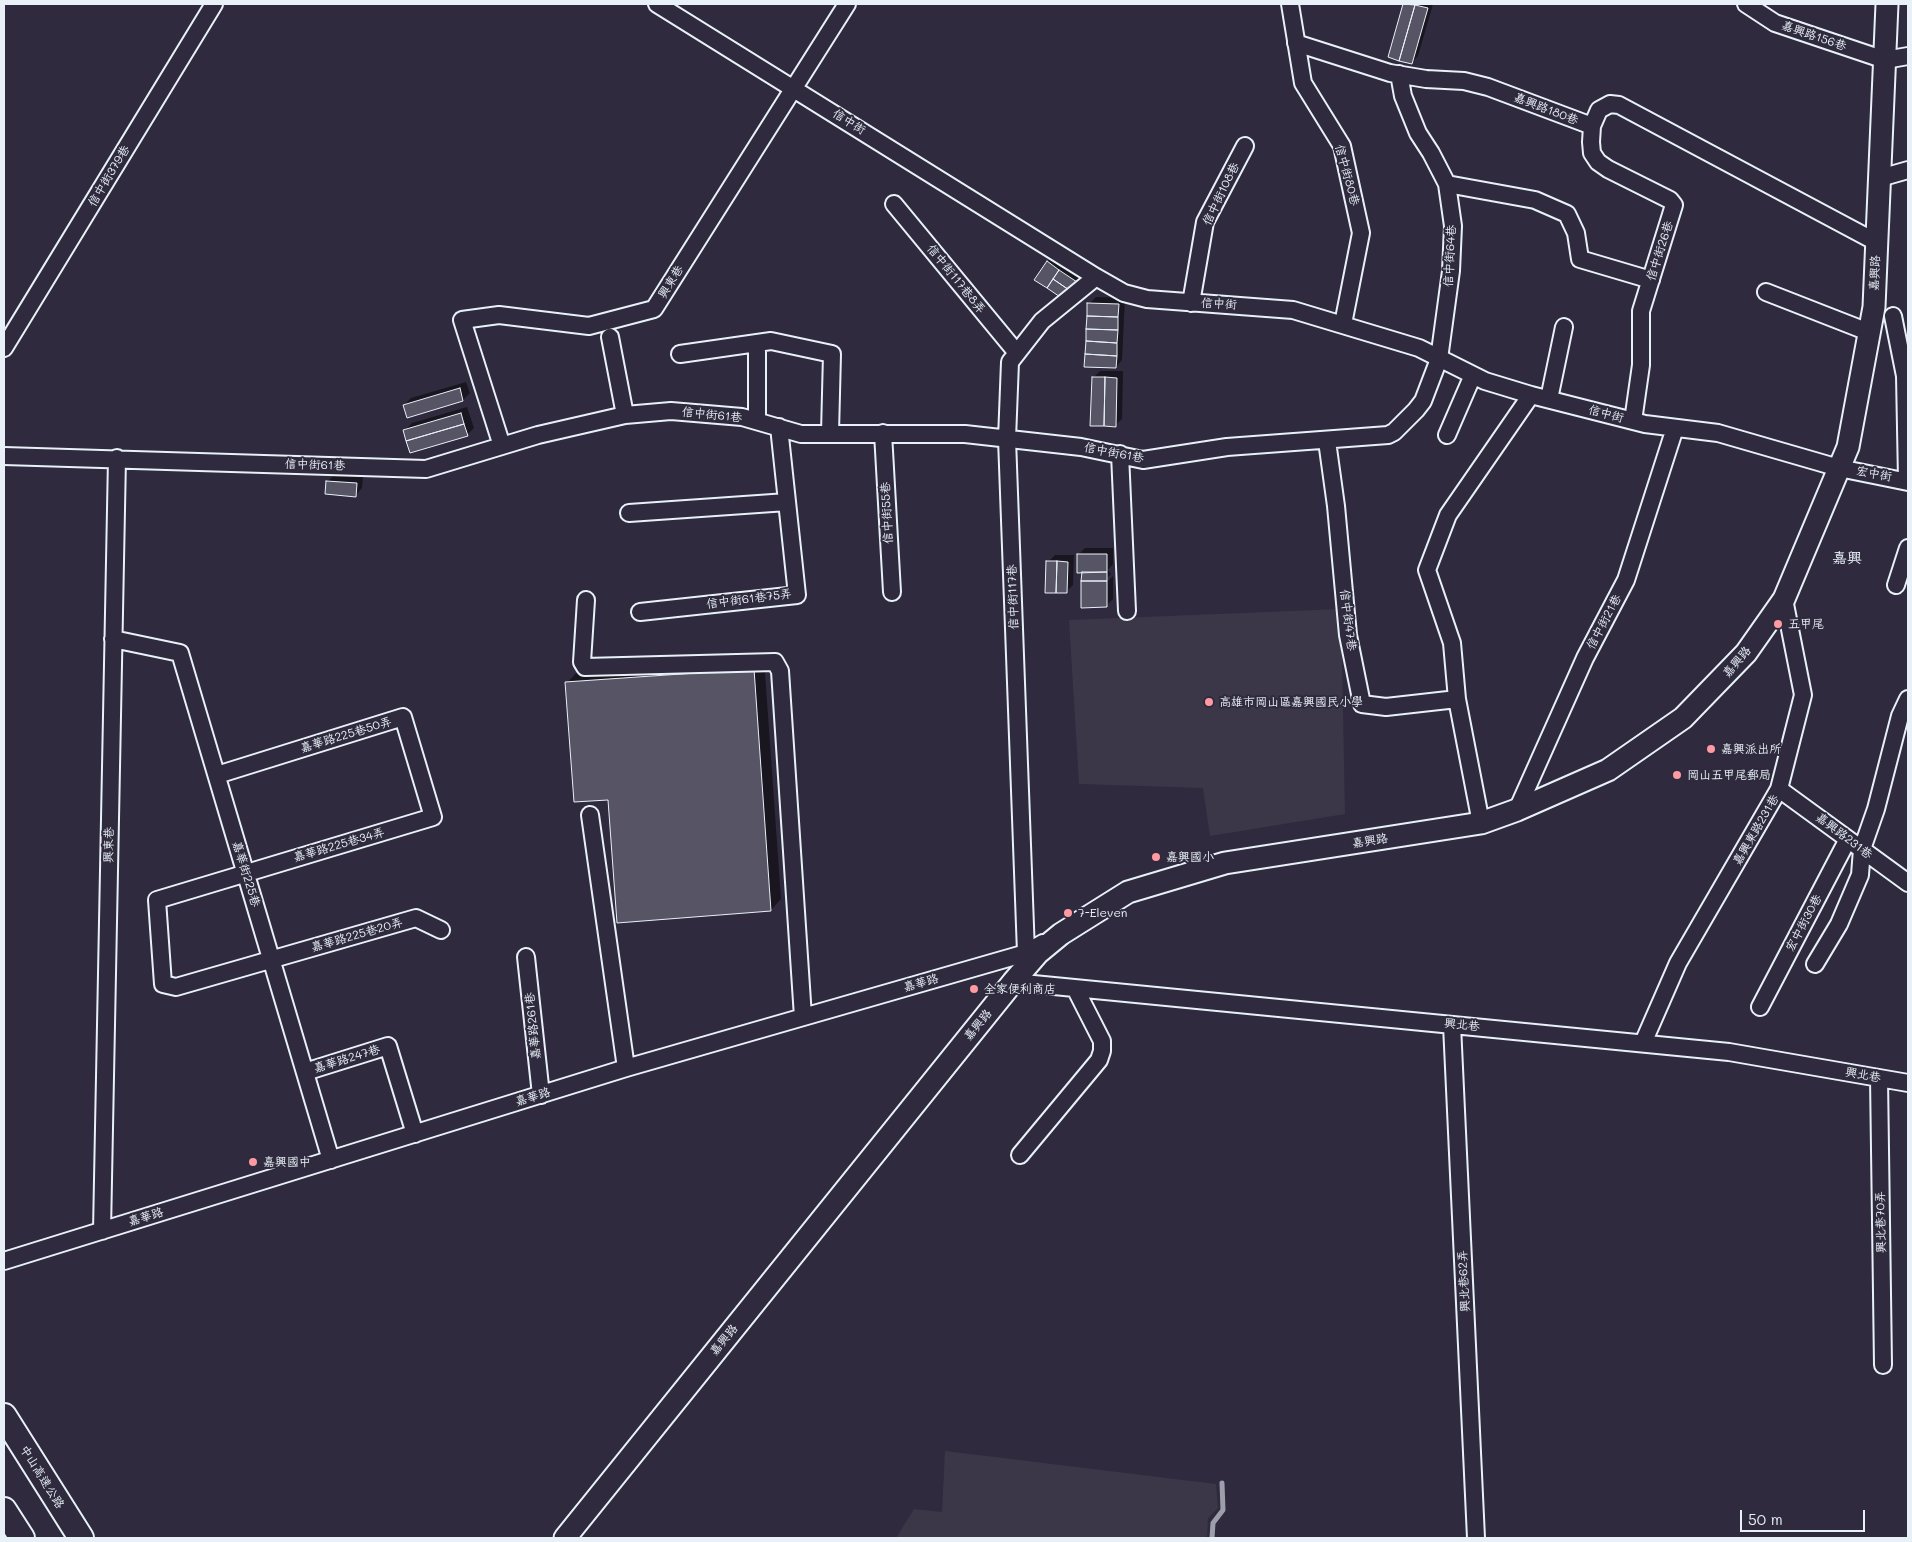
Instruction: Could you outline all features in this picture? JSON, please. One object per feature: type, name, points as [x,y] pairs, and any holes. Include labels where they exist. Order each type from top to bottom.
[{"type":"highway","name":"中山高速公路","points":[[4,1416],[81,1538]]},
{"type":"highway","points":[[4,1510],[22,1538]]},
{"type":"main road","name":"嘉興路","points":[[565,1538],[1013,982],[1038,954],[1061,934],[1128,892],[1225,863],[1481,823],[1517,810],[1608,770],[1683,718],[1746,653],[1784,599],[1848,447],[1871,326],[1880,178],[1887,4]]},
{"type":"street","name":"信中街379巷","points":[[4,348],[214,4]]},
{"type":"street","name":"信中街","points":[[657,4],[1096,277],[1124,292],[1147,299],[1293,310],[1419,348],[1473,375],[1531,395],[1633,421],[1718,433],[1839,468]]},
{"type":"street","name":"興東巷","points":[[502,446],[462,320],[499,315],[589,326],[654,308],[848,4]]},
{"type":"street","name":"信中街80巷","points":[[1290,4],[1303,83],[1342,146],[1361,233],[1343,324]]},
{"type":"street","name":"嘉興路156巷","points":[[1746,4],[1776,23],[1885,60]]},
{"type":"street","name":"嘉興路180巷","points":[[1296,43],[1399,74],[1426,79],[1464,81],[1488,87],[1592,126],[1599,110],[1610,104],[1619,105],[1876,242]]},
{"type":"street","points":[[1885,60],[1908,56]]},
{"type":"street","name":"信中街64巷","points":[[1399,74],[1404,96],[1418,133],[1431,152],[1447,184],[1453,226],[1451,271],[1439,359]]},
{"type":"street","name":"信中街26巷","points":[[1592,126],[1592,153],[1598,162],[1608,169],[1670,200],[1674,205],[1640,311],[1641,365],[1633,421]]},
{"type":"street","name":"信中街108巷","points":[[1191,302],[1205,222],[1245,146]]},
{"type":"street","points":[[1880,178],[1908,170]]},
{"type":"street","points":[[1447,184],[1535,200],[1567,214],[1576,233],[1580,258],[1651,280]]},
{"type":"street","name":"信中街117巷8弄","points":[[894,204],[1017,354]]},
{"type":"street","name":"信中街117巷","points":[[1026,952],[1007,439],[1010,362],[1042,322],[1096,277]]},
{"type":"street","points":[[1766,292],[1871,326],[1901,317],[1908,481]]},
{"type":"street","points":[[1549,399],[1564,327]]},
{"type":"street","points":[[610,337],[624,415]]},
{"type":"street","points":[[680,354],[771,341],[832,354],[830,433]]},
{"type":"street","points":[[757,343],[757,421]]},
{"type":"street","name":"信中街61巷","points":[[4,456],[426,469],[538,435],[624,415],[672,411],[742,417],[801,434],[964,434],[1081,447],[1143,460],[1152,460],[1227,446],[1327,441],[1388,435],[1394,432],[1423,401],[1439,359]]},
{"type":"street","points":[[1447,434],[1473,375]]},
{"type":"street","points":[[1481,823],[1457,699],[1452,643],[1427,570],[1448,515],[1531,395]]},
{"type":"street","name":"信中街61巷75弄","points":[[640,612],[797,595],[779,427]]},
{"type":"street","name":"信中街21巷","points":[[1517,810],[1585,658],[1626,580],[1675,428]]},
{"type":"street","name":"信中街55巷","points":[[883,433],[892,592]]},
{"type":"street","name":"信中街47巷","points":[[1327,441],[1336,506],[1348,635],[1362,704],[1386,707],[1457,699]]},
{"type":"street","points":[[1120,454],[1128,611]]},
{"type":"street","name":"興東巷","points":[[102,1231],[117,458]]},
{"type":"street","name":"宏中街","points":[[1839,468],[1908,481]]},
{"type":"street","points":[[629,513],[787,502]]},
{"type":"street","points":[[1896,585],[1908,548]]},
{"type":"street","name":"嘉興東路231巷","points":[[1643,1043],[1678,963],[1780,789],[1803,695],[1784,599]]},
{"type":"street","points":[[586,600],[582,662],[585,667],[775,662],[780,671],[803,1017]]},
{"type":"street","name":"嘉華街225巷","points":[[113,639],[180,653],[331,1160]]},
{"type":"street","points":[[1815,964],[1839,924],[1860,875],[1862,849],[1878,801],[1900,716],[1908,699]]},
{"type":"street","name":"嘉華路225巷50弄","points":[[217,775],[404,717],[433,817]]},
{"type":"street","name":"嘉興路231巷","points":[[1780,789],[1908,883]]},
{"type":"street","points":[[590,815],[626,1068]]},
{"type":"street","name":"嘉華路225巷34弄","points":[[163,984],[157,900],[433,817]]},
{"type":"street","name":"宏中街30巷","points":[[1760,1007],[1848,838]]},
{"type":"street","name":"嘉華路225巷20弄","points":[[163,984],[176,987],[416,918],[441,930]]},
{"type":"street","name":"嘉華路","points":[[4,1261],[626,1068],[1026,952],[1061,934]]},
{"type":"street","name":"嘉華路261巷","points":[[526,957],[541,1095]]},
{"type":"street","name":"興北巷","points":[[1013,982],[1729,1052],[1908,1083]]},
{"type":"street","points":[[1020,1155],[1099,1060],[1102,1052],[1102,1041],[1075,988]]},
{"type":"street","name":"興北巷62弄","points":[[1452,1024],[1476,1538]]},
{"type":"street","name":"嘉華路247巷","points":[[305,1072],[388,1046],[415,1134]]},
{"type":"street","name":"興北巷70弄","points":[[1879,1078],[1883,1366]]},
{"type":"shaded area","name":"高雄市岡山區嘉興國民小學","points":[[1341,609],[1345,814],[1210,836],[1203,788],[1079,784],[1069,620]]},
{"type":"shaded area","points":[[945,1451],[1216,1484],[1218,1508],[1208,1518],[1207,1538],[896,1538],[914,1509],[942,1512]]},
{"type":"building","points":[[1403,4],[1415,5],[1399,61],[1388,57]]},
{"type":"building","points":[[1415,5],[1428,8],[1412,64],[1399,61]]},
{"type":"building","points":[[1047,261],[1059,270],[1047,288],[1034,280]]},
{"type":"building","points":[[1059,270],[1080,284],[1072,292],[1053,279]]},
{"type":"building","points":[[1053,279],[1072,292],[1063,299],[1047,288]]},
{"type":"building","points":[[1087,303],[1119,304],[1118,317],[1087,316]]},
{"type":"building","points":[[1087,316],[1118,317],[1118,330],[1086,329]]},
{"type":"building","points":[[1086,329],[1118,330],[1117,343],[1086,341]]},
{"type":"building","points":[[1086,341],[1117,343],[1117,356],[1085,354]]},
{"type":"building","points":[[1085,354],[1117,356],[1116,368],[1084,367]]},
{"type":"building","points":[[1092,377],[1105,377],[1104,426],[1090,426]]},
{"type":"building","points":[[1105,377],[1117,378],[1116,427],[1104,426]]},
{"type":"building","points":[[460,388],[463,401],[407,418],[403,405]]},
{"type":"building","points":[[461,413],[464,424],[406,441],[403,430]]},
{"type":"building","points":[[464,424],[468,436],[410,453],[406,441]]},
{"type":"building","points":[[326,481],[357,483],[356,497],[325,494]]},
{"type":"building","points":[[1077,554],[1107,554],[1107,572],[1077,573]]},
{"type":"building","points":[[1046,561],[1057,561],[1056,593],[1045,593]]},
{"type":"building","points":[[1057,561],[1068,562],[1067,593],[1056,593]]},
{"type":"building","points":[[1082,572],[1107,572],[1107,581],[1081,581]]},
{"type":"building","points":[[1081,581],[1107,581],[1107,607],[1081,608]]},
{"type":"building","points":[[754,669],[771,911],[617,923],[608,800],[574,802],[565,682]]},
{"type":"waterway","points":[[1212,1538],[1213,1523],[1223,1510],[1222,1483]]},
{"type":"place","name":"五甲尾","points":[[1778,624]]},
{"type":"place","name":"高雄市岡山區嘉興國民小學","points":[[1209,702]]},
{"type":"place","name":"嘉興派出所","points":[[1711,749]]},
{"type":"place","name":"岡山五甲尾郵局","points":[[1677,775]]},
{"type":"place","name":"嘉興國小","points":[[1156,857]]},
{"type":"place","name":"7-Eleven","points":[[1068,913]]},
{"type":"place","name":"全家便利商店","points":[[974,989]]},
{"type":"place","name":"嘉興國中","points":[[253,1162]]},
{"type":"district","name":"嘉興","points":[[1847,558]]}]
